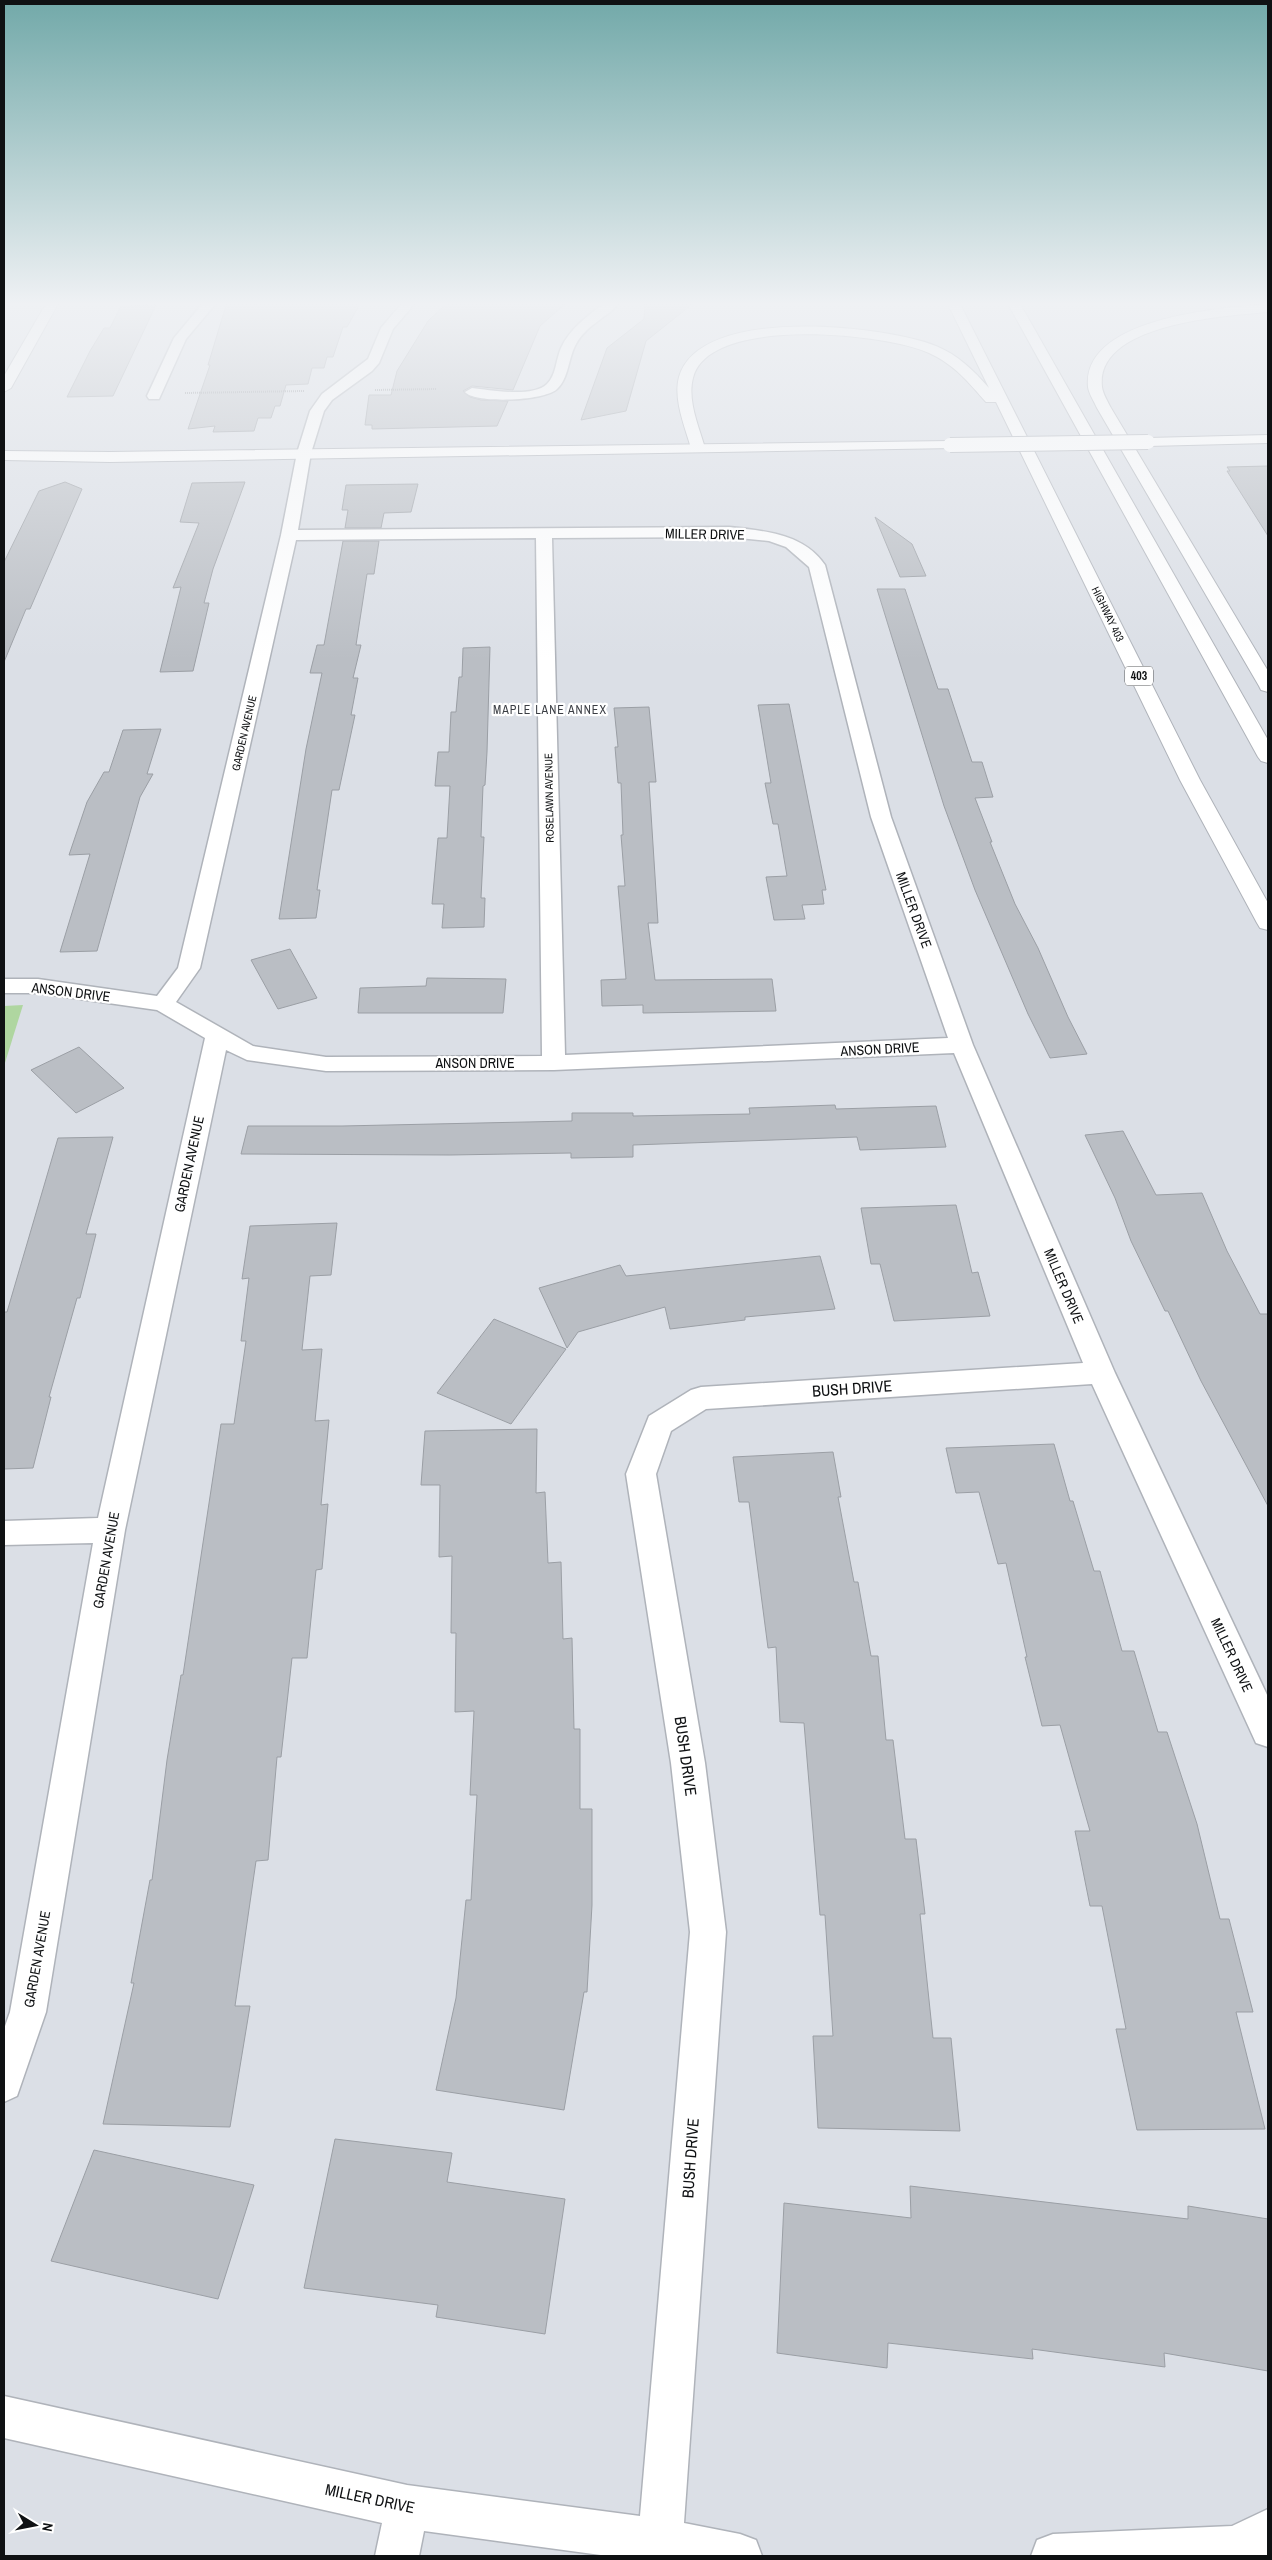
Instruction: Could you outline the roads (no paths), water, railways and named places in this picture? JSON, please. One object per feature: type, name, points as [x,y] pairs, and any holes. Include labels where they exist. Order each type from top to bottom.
[{"type":"main road","points":[[690,421],[698,448]]},
{"type":"main road","points":[[1010,421],[1015,427]]},
{"type":"main road","name":"HIGHWAY 403","points":[[1012,421],[1190,780],[1268,923]]},
{"type":"main road","points":[[1080,421],[1268,756]]},
{"type":"main road","points":[[1112,421],[1268,686]]},
{"type":"main road","points":[[4,456],[110,457],[1268,439]]},
{"type":"street","name":"GARDEN AVENUE","points":[[163,1004],[189,968],[289,535],[304,454],[315,421]]},
{"type":"street","name":"MILLER DRIVE","points":[[289,535],[729,532],[771,537],[792,544],[817,565],[881,817],[962,1045],[1101,1373],[1268,1732]]},
{"type":"street","name":"ROSELAWN AVENUE","points":[[544,533],[554,1063]]},
{"type":"street","name":"ANSON DRIVE","points":[[4,986],[38,986],[163,1004],[247,1054],[326,1064],[554,1063],[962,1045]]},
{"type":"street","name":"GARDEN AVENUE","points":[[4,2083],[28,2012],[110,1530],[217,1037]]},
{"type":"street","name":"BUSH DRIVE","points":[[660,2541],[708,1932],[688,1763],[640,1474],[659,1424],[700,1398],[1101,1373]]},
{"type":"street","points":[[4,1533],[110,1530]]},
{"type":"street","name":"MILLER DRIVE","points":[[4,2417],[407,2507],[660,2541],[740,2556]]},
{"type":"street","points":[[397,2556],[407,2507]]},
{"type":"street","points":[[1053,2556],[1236,2548],[1268,2532]]},
{"type":"district","name":"MAPLE LANE ANNEX","points":[[550,710]]}]
